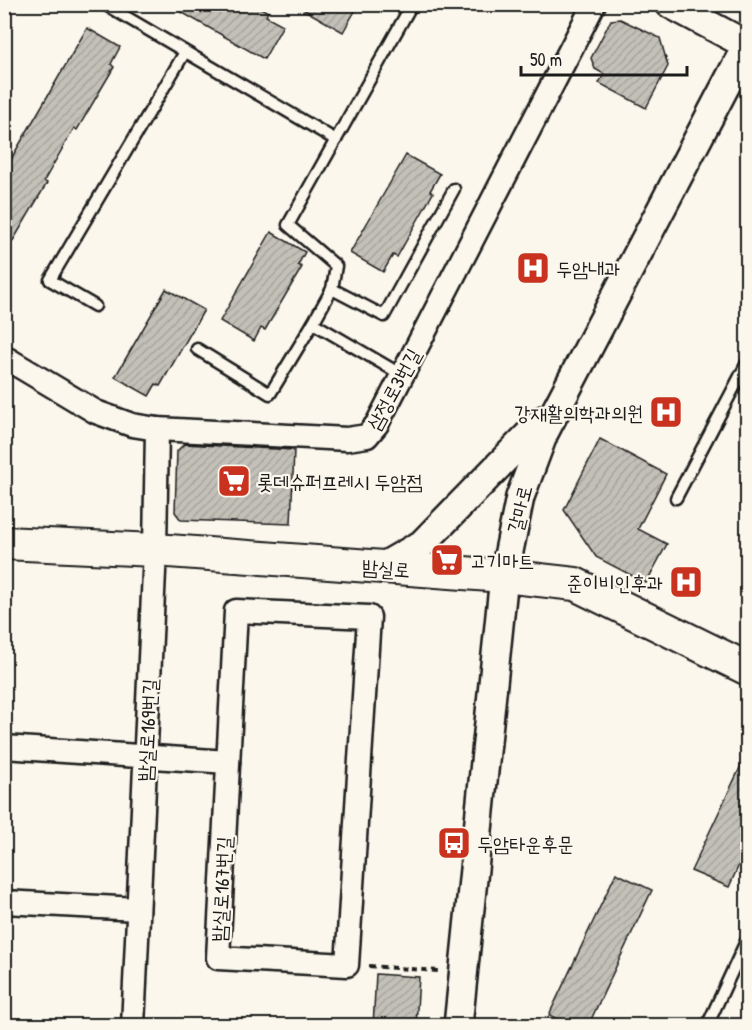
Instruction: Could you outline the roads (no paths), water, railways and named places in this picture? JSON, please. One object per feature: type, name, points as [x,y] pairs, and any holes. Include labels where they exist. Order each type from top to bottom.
[{"type":"main road","name":"밤실로","points":[[4,543],[155,550],[504,576],[575,584],[747,669]]},
{"type":"street","name":"삼정로3번길","points":[[4,357],[112,419],[132,425],[157,429],[347,439],[367,436],[378,424],[594,4]]},
{"type":"street","points":[[670,4],[745,52]]},
{"type":"street","name":"갈마로","points":[[458,1026],[504,576],[520,497],[535,453],[559,404],[745,52]]},
{"type":"street","points":[[382,567],[422,544],[559,404]]},
{"type":"street","name":"밤실로169번길","points":[[133,1026],[155,550],[157,429]]},
{"type":"street","name":"밤실로167번길","points":[[236,611],[369,617],[347,965],[218,958],[228,762],[236,611]]},
{"type":"street","points":[[4,747],[228,762]]},
{"type":"street","points":[[4,902],[138,909]]},
{"type":"lane","points":[[104,4],[119,8],[185,52],[336,140]]},
{"type":"lane","points":[[197,350],[270,394],[332,289],[336,266],[288,225],[412,4]]},
{"type":"lane","points":[[95,306],[50,280],[185,52]]},
{"type":"lane","points":[[332,289],[384,316],[454,189]]},
{"type":"lane","points":[[313,323],[402,375]]},
{"type":"lane","points":[[676,498],[747,361]]},
{"type":"lane","points":[[707,1026],[747,937]]},
{"type":"place","name":"두암내과","points":[[533,268]]},
{"type":"place","name":"강재활의학과의원","points":[[666,412]]},
{"type":"place","name":"롯데슈퍼프레시 두암점","points":[[234,481]]},
{"type":"place","name":"고기마트","points":[[447,560]]},
{"type":"place","name":"준이비인후과","points":[[686,582]]},
{"type":"place","name":"두암타운후문","points":[[454,843]]}]
